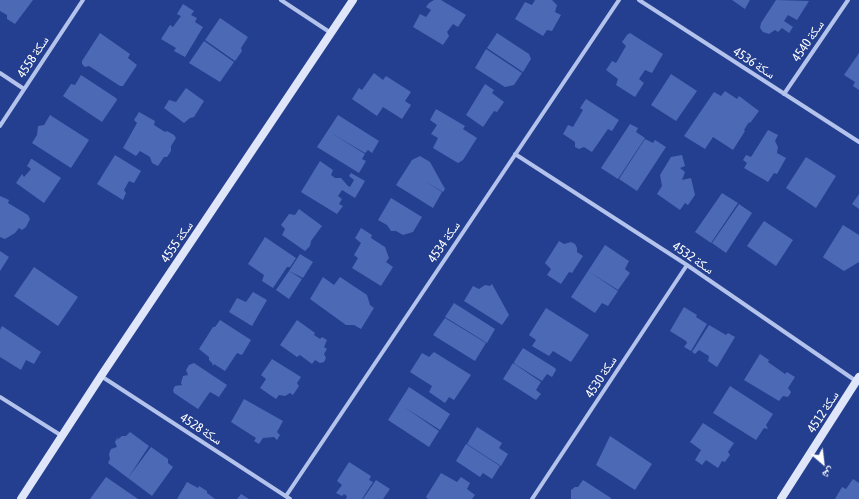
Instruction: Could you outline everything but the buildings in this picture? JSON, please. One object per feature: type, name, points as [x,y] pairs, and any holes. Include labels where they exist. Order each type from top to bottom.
[{"type":"street","name":"سكة 4558","points":[[0,126],[83,0]]},
{"type":"street","points":[[281,0],[332,33]]},
{"type":"street","name":"سكة 4555","points":[[21,499],[101,376],[353,0]]},
{"type":"street","name":"سكة 4534","points":[[286,496],[619,0]]},
{"type":"street","name":"سكة 4536","points":[[639,0],[859,142]]},
{"type":"street","name":"سكة 4540","points":[[784,94],[848,0]]},
{"type":"street","points":[[0,73],[24,89]]},
{"type":"street","name":"سكة 4532","points":[[515,154],[687,265],[858,379]]},
{"type":"street","name":"سكة 4530","points":[[532,499],[687,265]]},
{"type":"street","name":"سكة 4528","points":[[101,376],[290,499]]},
{"type":"street","name":"سكة 4512","points":[[781,499],[858,379]]},
{"type":"street","points":[[0,397],[62,436]]}]
